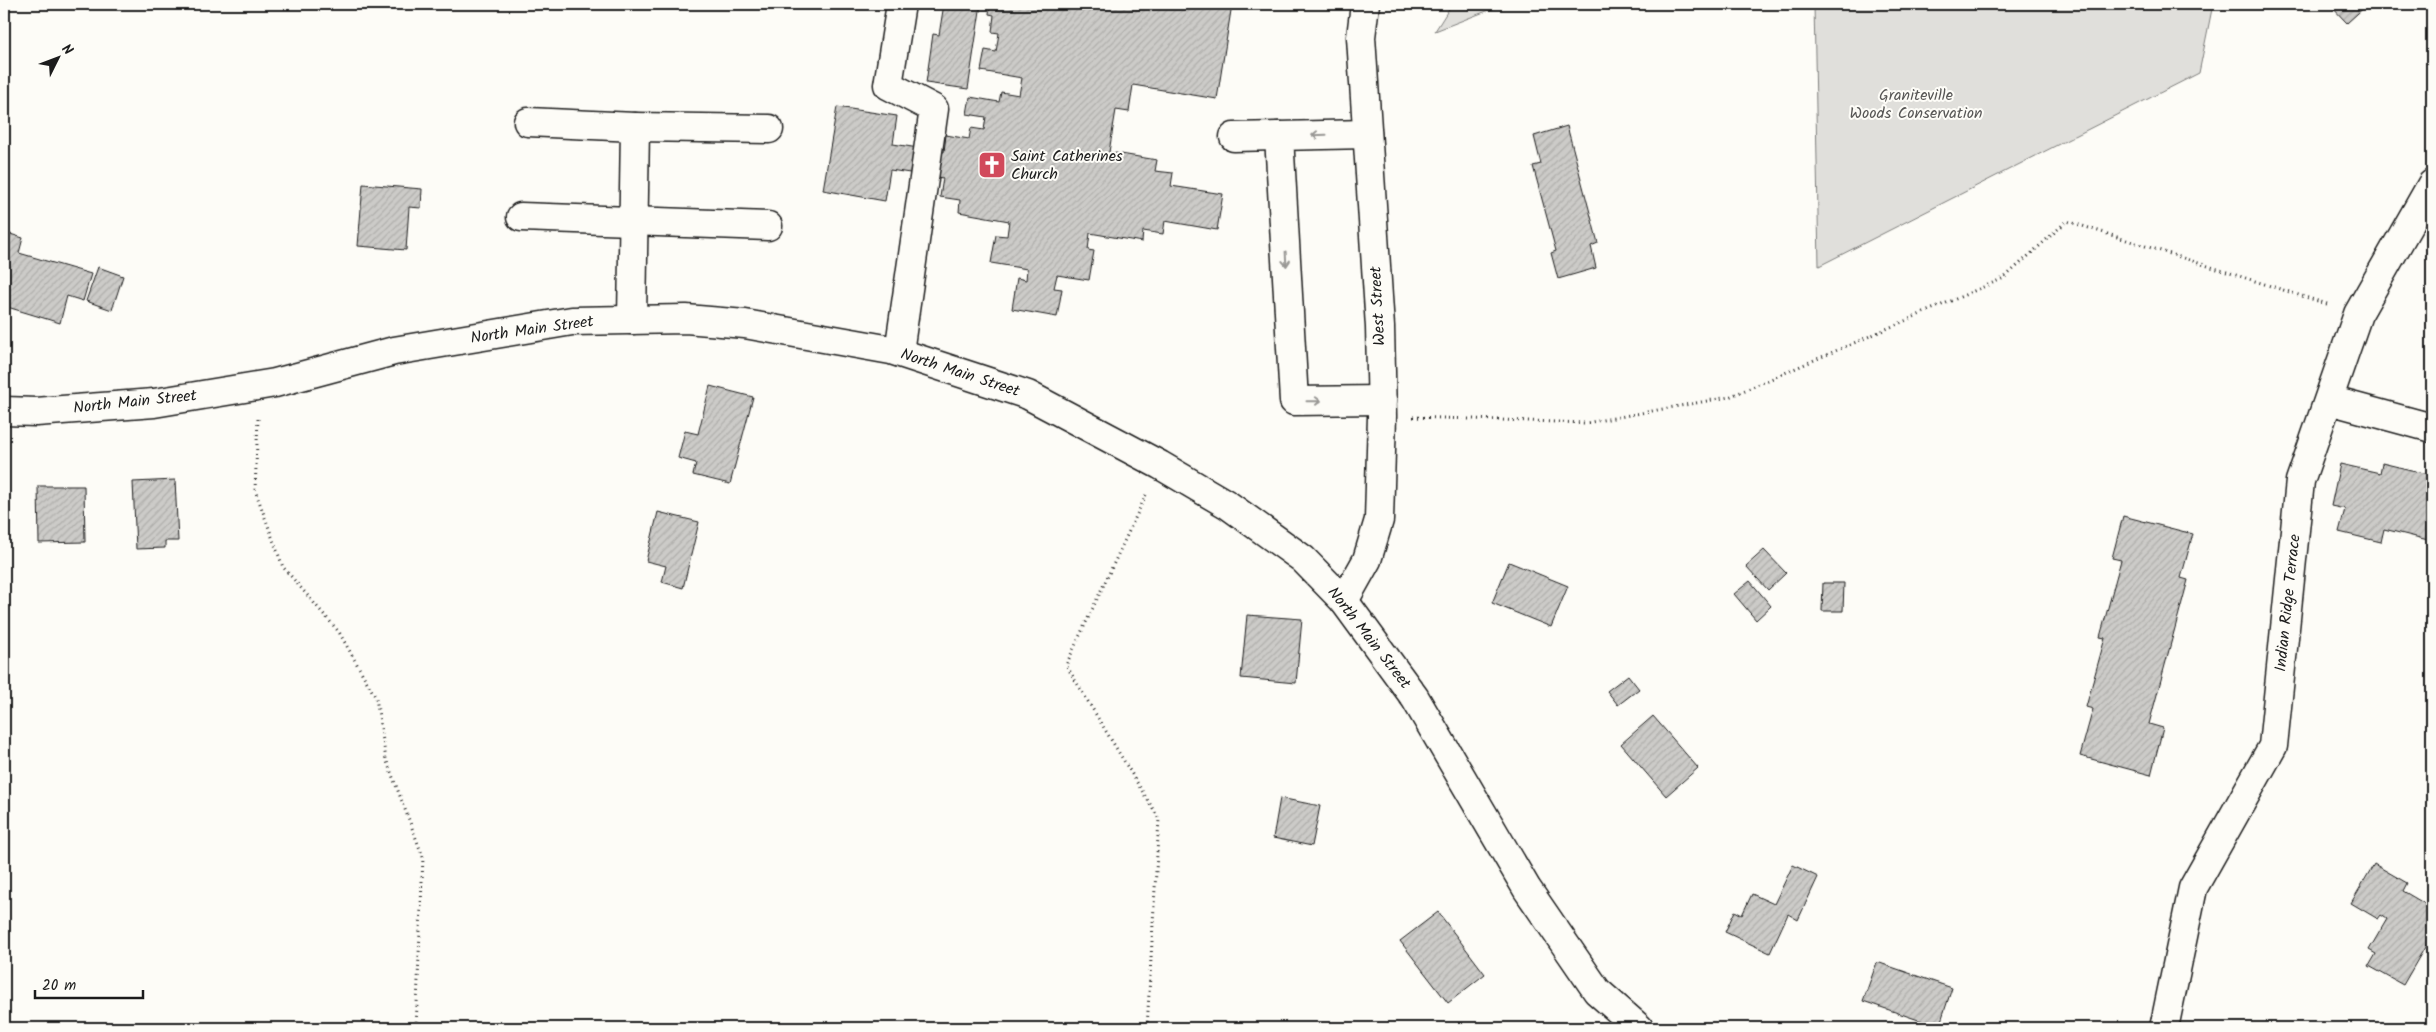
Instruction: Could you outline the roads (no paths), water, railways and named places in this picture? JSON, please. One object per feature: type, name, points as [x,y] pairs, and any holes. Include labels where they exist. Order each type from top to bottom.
[{"type":"main road","points":[[899,352],[934,109],[888,85],[901,4]]},
{"type":"main road","name":"West Street","points":[[1344,601],[1367,560],[1379,520],[1382,408],[1380,327],[1361,36],[1364,4]]},
{"type":"main road","points":[[528,122],[635,127],[769,129]]},
{"type":"main road","points":[[632,320],[635,127]]},
{"type":"main road","points":[[1234,137],[1367,134]]},
{"type":"main road","points":[[1279,136],[1294,402],[1382,408]]},
{"type":"main road","name":"Indian Ridge Terrace","points":[[2164,1028],[2193,888],[2273,746],[2300,481],[2358,314],[2432,184]]},
{"type":"main road","points":[[521,217],[768,226]]},
{"type":"main road","name":"North Main Street","points":[[4,411],[36,412],[154,403],[274,383],[394,351],[572,321],[686,319],[745,324],[899,352],[1028,395],[1160,465],[1228,505],[1303,559],[1344,601],[1415,698],[1527,889],[1598,991],[1639,1028]]},
{"type":"main road","points":[[2328,400],[2432,428]]},
{"type":"place","name":"Saint Catherines Church","points":[[992,165]]},
{"type":"park label","name":"Graniteville Woods Conservation","points":[[1916,104]]}]
